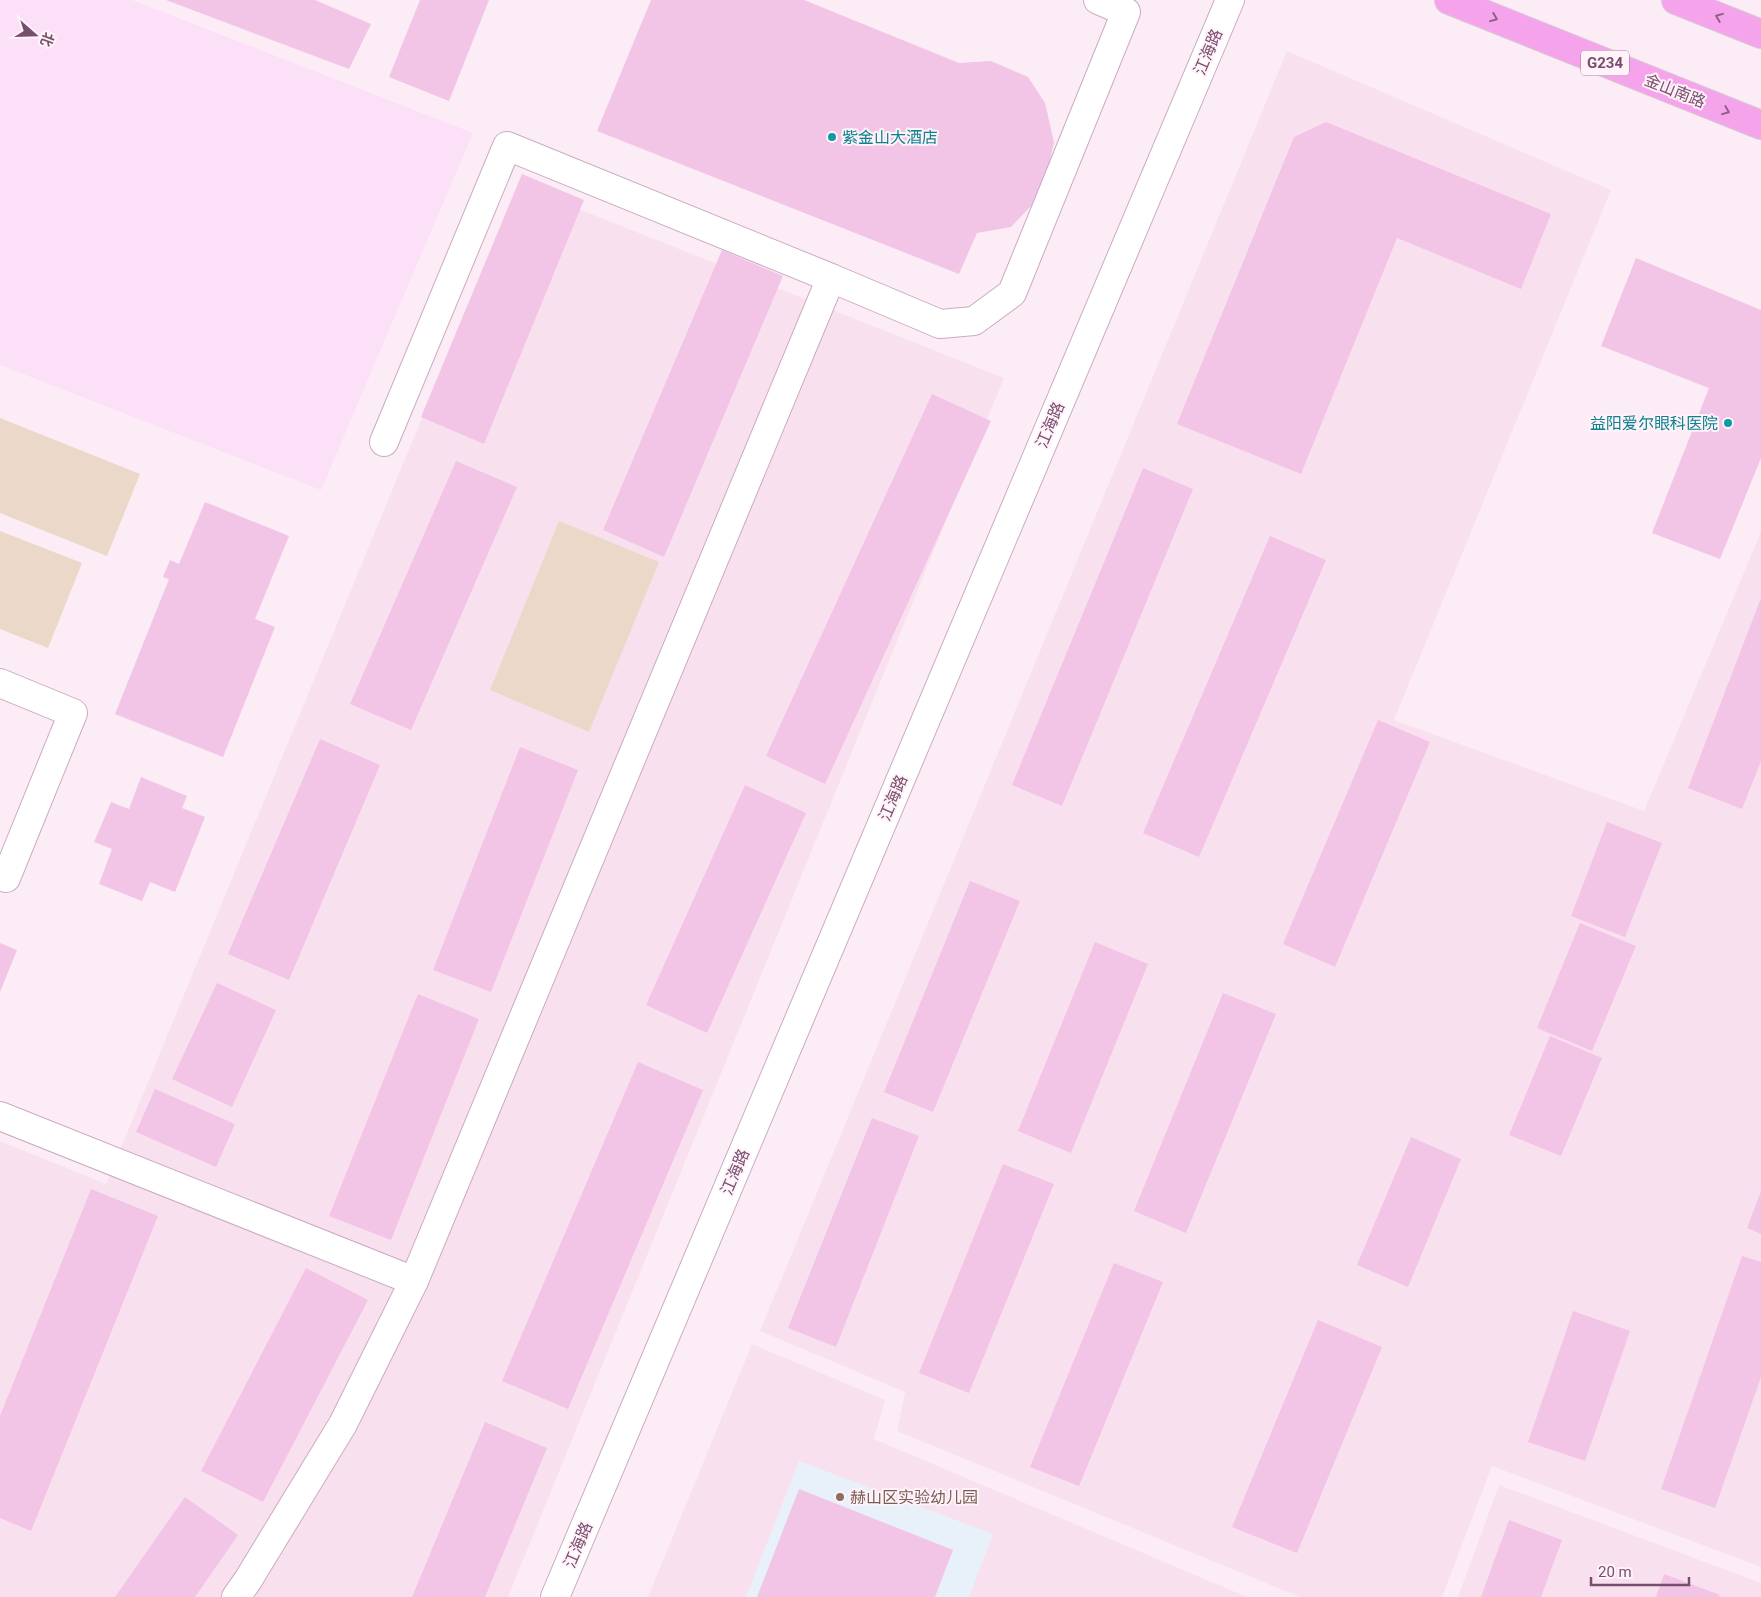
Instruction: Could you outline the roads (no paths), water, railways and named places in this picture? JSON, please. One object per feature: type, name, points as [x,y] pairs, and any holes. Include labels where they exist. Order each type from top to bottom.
[{"type":"highway","name":"金山南路","points":[[1449,0],[1761,126]]},
{"type":"highway","points":[[1676,0],[1761,34]]},
{"type":"street","points":[[384,442],[507,146],[940,324],[974,321],[1012,293],[1126,12],[1098,0]]},
{"type":"street","name":"江海路","points":[[556,1597],[1230,0]]},
{"type":"street","points":[[236,1597],[343,1424],[414,1281],[831,278]]},
{"type":"street","points":[[0,683],[73,713],[6,878],[0,876]]},
{"type":"street","points":[[0,1116],[414,1281]]},
{"type":"place","name":"紫金山大酒店","points":[[832,137]]},
{"type":"place","name":"益阳爱尔眼科医院","points":[[1728,423]]},
{"type":"place","name":"赫山区实验幼儿园","points":[[840,1497]]}]
